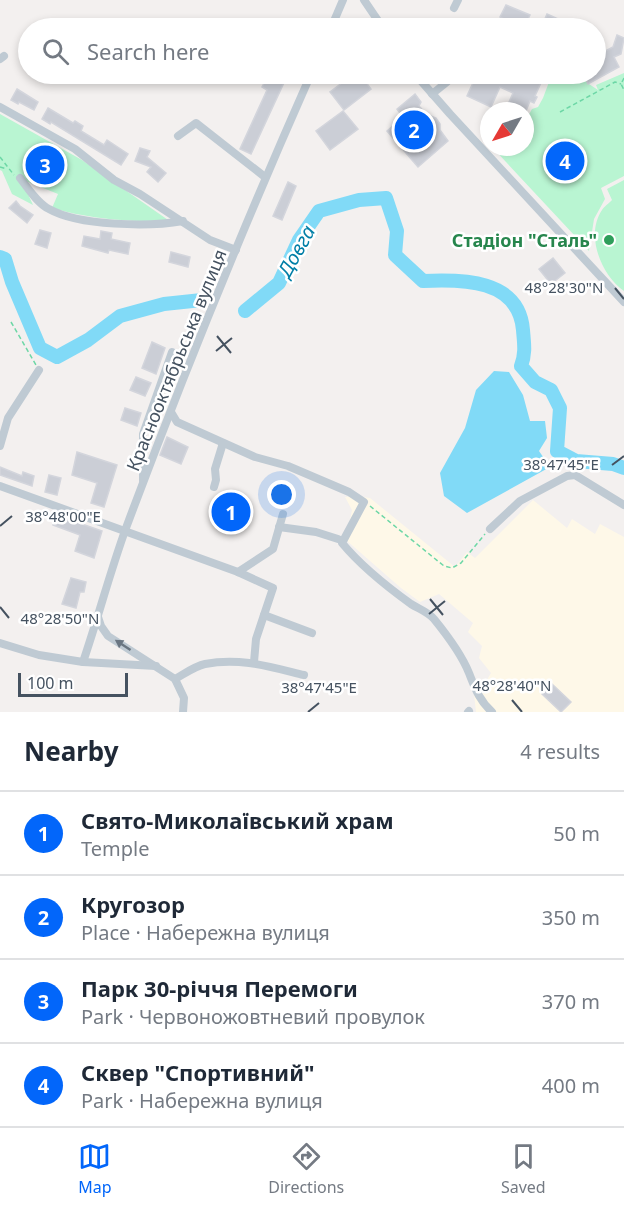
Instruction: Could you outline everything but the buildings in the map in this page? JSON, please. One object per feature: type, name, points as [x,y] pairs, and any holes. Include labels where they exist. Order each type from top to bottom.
[{"type":"street","points":[[335,18],[343,0]]},
{"type":"street","points":[[364,0],[376,18]]},
{"type":"street","points":[[454,8],[458,0]]},
{"type":"street","name":"Краснооктябрьська вулиця","points":[[83,662],[125,531],[143,484],[265,177],[307,84]]},
{"type":"street","points":[[424,84],[624,302]]},
{"type":"street","points":[[432,94],[444,84]]},
{"type":"street","points":[[0,106],[75,149],[114,180],[140,194],[210,240],[236,250]]},
{"type":"street","points":[[178,136],[196,123],[265,177]]},
{"type":"street","points":[[20,178],[46,208],[58,213],[88,220],[127,224],[150,225],[183,221]]},
{"type":"street","points":[[143,484],[143,434],[172,352]]},
{"type":"street","points":[[0,446],[8,418],[39,370]]},
{"type":"street","points":[[171,412],[177,422],[255,457],[288,466],[339,487],[364,502],[342,543],[381,580],[431,616],[451,640],[469,672],[473,687],[484,705],[492,712]]},
{"type":"street","points":[[214,487],[215,469],[223,443]]},
{"type":"street","points":[[490,529],[520,501],[567,476],[575,475],[624,505]]},
{"type":"street","points":[[0,486],[237,572],[273,588],[256,639],[254,662]]},
{"type":"street","points":[[237,572],[273,549],[283,514]]},
{"type":"street","points":[[279,527],[316,532],[338,539]]},
{"type":"street","points":[[264,615],[312,633]]},
{"type":"street","points":[[98,617],[108,636],[175,679],[184,698],[183,712]]},
{"type":"street","points":[[0,643],[39,655],[83,662],[156,666]]},
{"type":"street","points":[[175,679],[203,664],[254,662],[304,675]]},
{"type":"path","points":[[621,84],[624,78]]},
{"type":"path","points":[[560,112],[615,82],[621,84],[624,90]]},
{"type":"path","points":[[0,157],[6,162],[8,169]]},
{"type":"path","points":[[0,167],[8,169],[20,178]]},
{"type":"path","points":[[10,322],[39,370]]},
{"type":"path","points":[[364,502],[444,566],[452,568],[461,563],[490,529]]},
{"type":"shaded area","points":[[345,497],[370,498],[455,567],[467,552],[475,558],[533,500],[567,528],[572,519],[595,534],[600,524],[624,537],[624,712],[476,712],[474,694],[484,685],[491,673],[479,658],[482,646],[468,632],[473,623],[439,594],[420,602],[346,540],[352,510]]},
{"type":"green space","points":[[624,73],[624,176],[601,188],[605,199],[594,219],[589,251],[500,156],[534,156],[534,108],[538,107],[548,84],[589,84],[598,90],[596,85],[606,84],[606,81]]},
{"type":"green space","points":[[0,114],[82,160],[171,222],[111,219],[52,208],[58,194],[21,179],[33,205],[12,194],[0,170]]},
{"type":"green space","name":"Стадіон \"Сталь\"","points":[[624,180],[624,291],[608,275],[602,265],[595,242],[595,231],[602,210],[612,200],[607,189]]},
{"type":"water","points":[[494,371],[509,372],[523,395],[530,421],[545,421],[547,438],[539,451],[550,467],[467,513],[444,496],[440,473],[465,428],[476,390]]},
{"type":"waterway","name":"Довга","points":[[245,311],[279,283],[299,240],[319,211],[359,200],[386,198],[397,231],[395,255],[423,281],[471,282],[500,292],[511,301],[519,313],[523,330],[524,352],[521,366],[535,382],[551,390],[560,408],[557,451],[576,461],[613,464],[624,468]]},
{"type":"waterway","name":"Довга","points":[[0,257],[5,259],[12,282],[40,348],[57,357],[88,340],[120,316],[164,304],[202,300]]},
{"type":"place","name":"Кругозор","points":[[414,130]]},
{"type":"place","name":"Сквер \"Спортивний\"","points":[[565,161]]},
{"type":"place","name":"Парк 30-річчя Перемоги","points":[[45,165]]},
{"type":"place","name":"Стадіон \"Сталь\"","points":[[609,240]]},
{"type":"place","name":"Свято-Миколаївський храм","points":[[231,512]]}]
